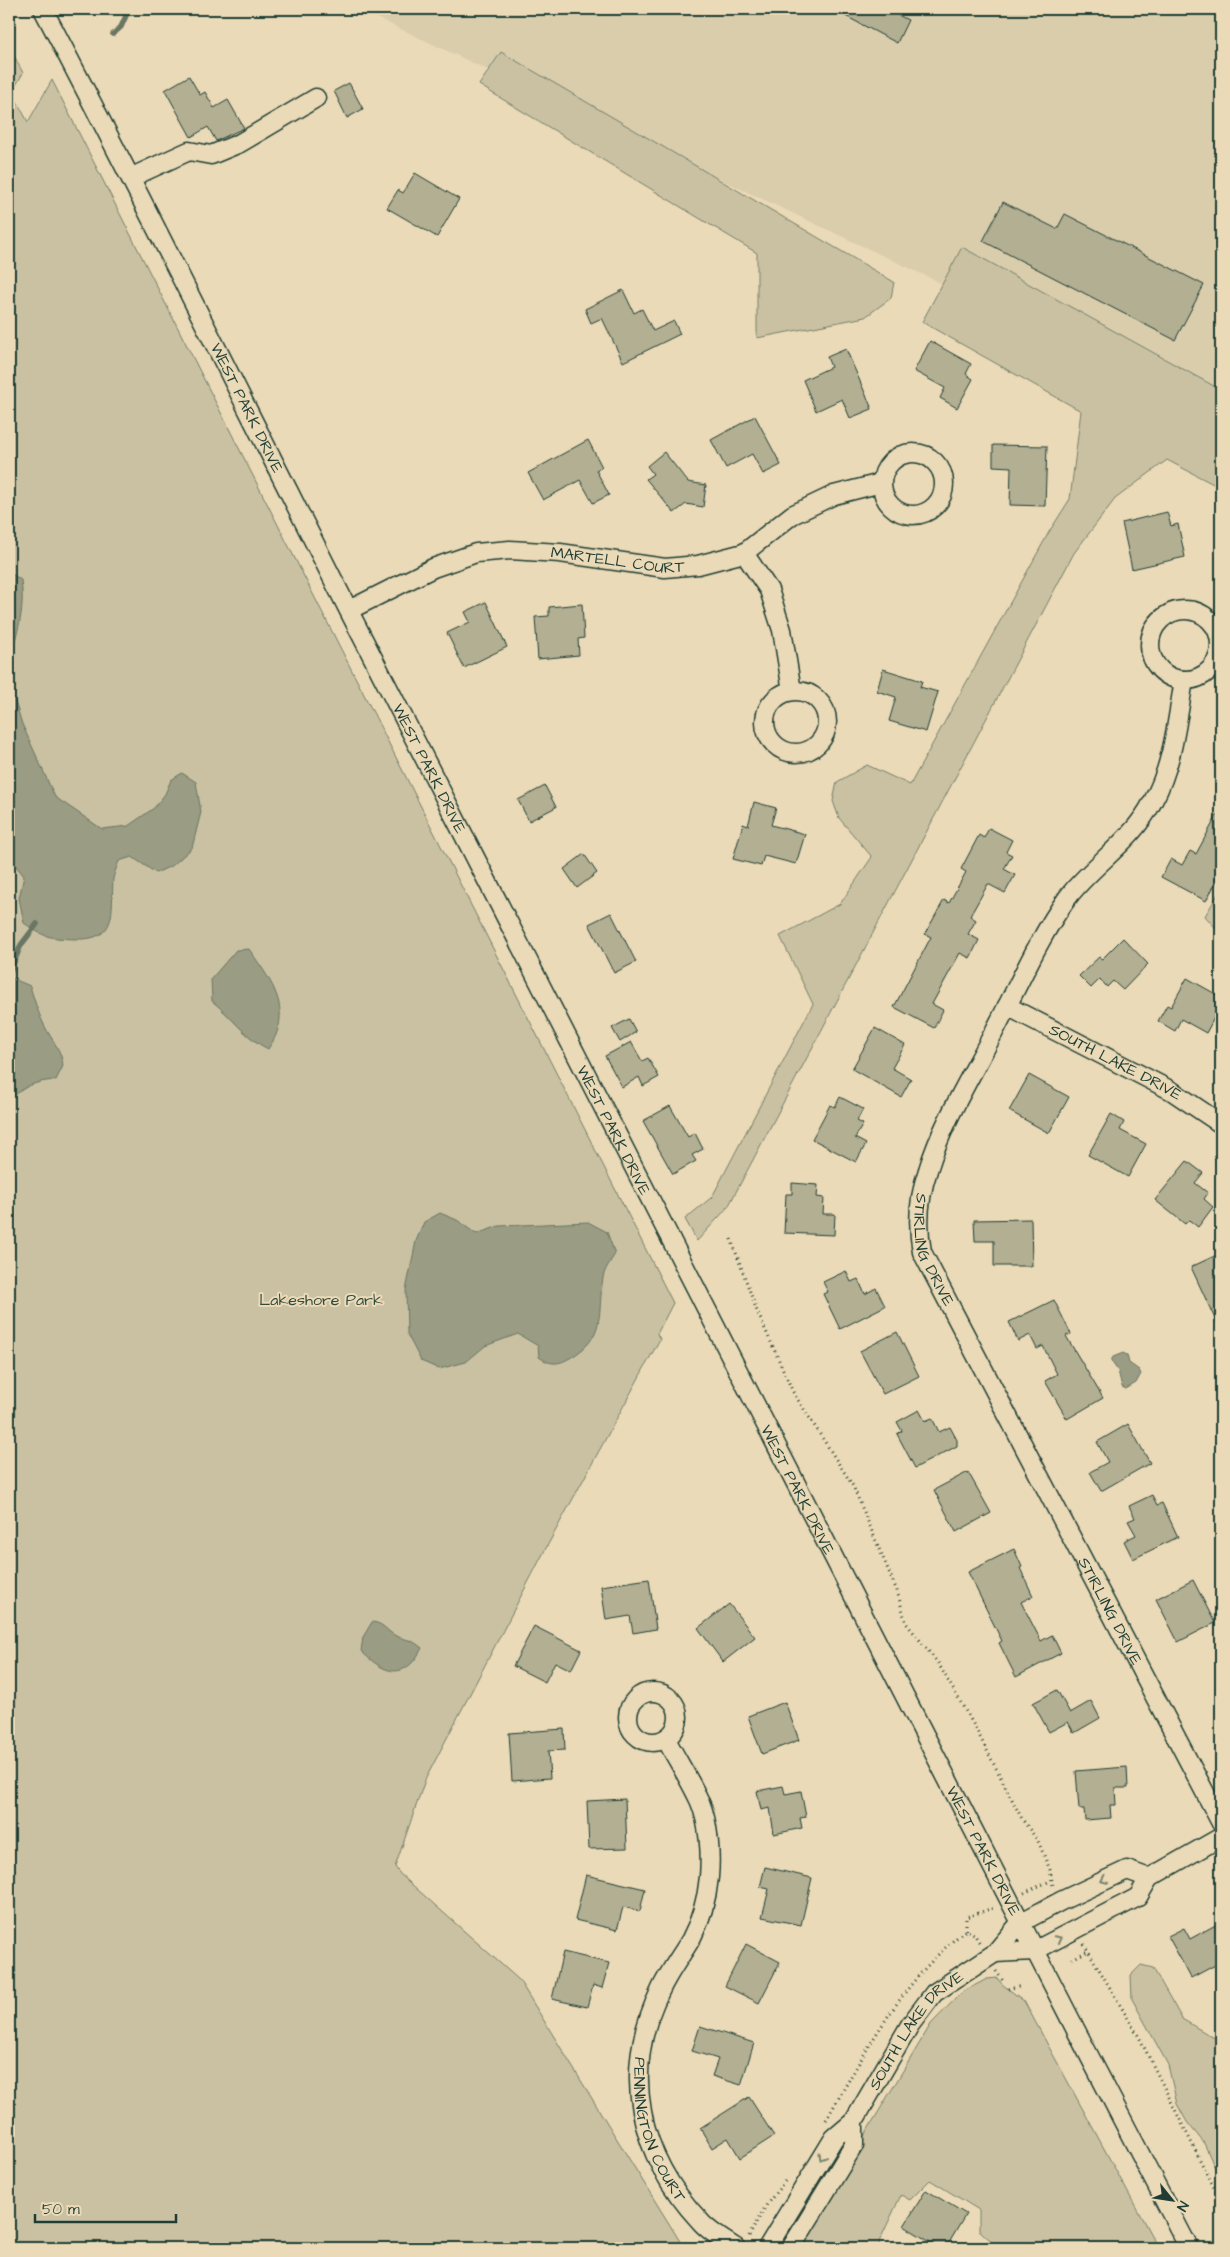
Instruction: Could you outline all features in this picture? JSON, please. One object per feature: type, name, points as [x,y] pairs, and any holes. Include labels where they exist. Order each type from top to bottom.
[{"type":"street","name":"WEST PARK DRIVE","points":[[43,9],[132,177],[349,610],[1034,1951],[1189,2248]]},
{"type":"street","points":[[132,177],[189,151],[211,155],[240,143],[316,98]]},
{"type":"street","name":"MARTELL COURT","points":[[349,610],[433,568],[476,553],[510,550],[560,553],[665,568],[698,565],[744,553],[792,515],[834,494],[881,483]]},
{"type":"street","points":[[744,553],[769,590],[782,630],[792,691]]},
{"type":"street","points":[[1184,609],[1205,615],[1216,628],[1221,645],[1219,656],[1214,666],[1205,674],[1195,679],[1184,680],[1172,678],[1162,672],[1154,662],[1150,651],[1150,639],[1154,628],[1167,615],[1184,609]]},
{"type":"street","name":"STIRLING DRIVE","points":[[1184,680],[1168,760],[1155,799],[1143,820],[1087,876],[1069,896],[1053,920],[951,1114],[927,1171],[919,1226],[922,1252],[1221,1823]]},
{"type":"street","name":"SOUTH LAKE DRIVE","points":[[1008,1006],[1172,1091],[1221,1124]]},
{"type":"street","name":"PENNINGTON COURT","points":[[666,1739],[700,1804],[710,1856],[709,1877],[697,1925],[660,1991],[649,2021],[640,2053],[638,2080],[640,2105],[650,2147],[671,2187],[701,2223],[741,2244]]},
{"type":"street","points":[[995,1953],[1034,1951],[1138,1898],[1150,1878],[1221,1837]]},
{"type":"street","name":"SOUTH LAKE DRIVE","points":[[767,2248],[834,2138],[854,2122],[910,2025],[934,1993],[995,1953],[1020,1923],[1061,1900],[1127,1870],[1150,1878]]},
{"type":"street","name":"SOUTH LAKE DRIVE","points":[[791,2248],[854,2145],[854,2122]]},
{"type":"path","points":[[731,1239],[757,1311],[793,1392],[853,1486],[897,1591],[906,1623],[938,1663],[976,1729],[1022,1819],[1038,1841],[1050,1870],[1050,1881],[1038,1887]]},
{"type":"path","points":[[966,1930],[966,1916],[984,1912]]},
{"type":"path","points":[[966,1930],[974,1934]]},
{"type":"path","points":[[821,2128],[874,2039],[916,1976],[945,1947],[966,1930]]},
{"type":"path","points":[[1072,1959],[1088,1951],[1139,2037],[1221,2202]]},
{"type":"path","points":[[1008,1989],[1019,1986]]},
{"type":"path","points":[[741,2244],[789,2176]]},
{"type":"shaded area","points":[[358,9],[1221,9],[1221,415],[1128,371]]},
{"type":"shaded area","points":[[9,572],[21,580],[22,610],[16,638],[9,657]]},
{"type":"shaded area","points":[[9,682],[22,724],[55,797],[102,829],[128,826],[154,808],[165,794],[171,780],[182,773],[196,782],[201,812],[192,848],[173,865],[156,873],[132,857],[119,861],[113,879],[110,922],[99,935],[75,939],[53,937],[37,932],[24,923],[19,898],[24,876],[9,857]]},
{"type":"shaded area","points":[[249,949],[272,985],[280,1009],[280,1022],[276,1035],[268,1049],[245,1033],[212,1001],[211,979],[236,950]]},
{"type":"shaded area","points":[[9,977],[30,986],[41,1019],[59,1051],[63,1066],[56,1080],[30,1086],[9,1100]]},
{"type":"shaded area","points":[[440,1213],[457,1220],[476,1234],[499,1226],[588,1222],[607,1232],[615,1254],[604,1275],[598,1323],[590,1342],[570,1358],[558,1363],[550,1363],[539,1357],[538,1346],[518,1334],[485,1346],[466,1362],[439,1369],[421,1361],[407,1334],[406,1290],[416,1241],[424,1222]]},
{"type":"shaded area","points":[[1123,1353],[1127,1355],[1129,1363],[1139,1370],[1141,1374],[1136,1383],[1126,1389],[1122,1387],[1118,1371],[1111,1361],[1113,1357]]},
{"type":"shaded area","points":[[372,1622],[379,1624],[396,1636],[412,1641],[422,1648],[409,1666],[394,1671],[386,1669],[361,1651],[363,1637]]},
{"type":"green space","name":"Lakeshore Park","points":[[9,46],[23,73],[12,92],[28,122],[52,80],[673,1303],[657,1334],[660,1339],[545,1550],[425,1780],[395,1867],[400,1874],[519,1980],[684,2248],[9,2248]]},
{"type":"green space","points":[[501,52],[894,282],[891,298],[865,317],[757,338],[757,253],[479,85]]},
{"type":"green space","points":[[962,247],[1221,390],[1221,488],[1167,460],[1115,499],[1074,553],[728,1207],[697,1241],[685,1219],[712,1197],[813,1004],[780,936],[840,904],[872,857],[839,818],[833,801],[837,782],[867,765],[910,785],[1049,532],[1070,499],[1081,411],[922,322]]},
{"type":"green space","points":[[1221,889],[1221,934],[1205,916]]},
{"type":"green space","points":[[1141,1965],[1153,1968],[1182,2019],[1221,2042],[1221,2171],[1215,2168],[1204,2143],[1187,2122],[1177,2104],[1168,2065],[1132,1999],[1131,1975]]},
{"type":"green space","points":[[997,1978],[1024,2001],[1158,2248],[999,2248],[979,2230],[979,2210],[930,2180],[910,2200],[901,2195],[879,2242],[881,2248],[797,2248],[931,2024],[962,1992],[987,1979]]},
{"type":"building","points":[[832,9],[886,9],[908,20],[897,43]]},
{"type":"building","points":[[189,76],[200,95],[205,92],[214,108],[228,100],[244,128],[216,141],[208,127],[191,137],[165,90]]},
{"type":"building","points":[[349,83],[363,109],[347,118],[334,91]]},
{"type":"building","points":[[415,173],[459,199],[437,237],[387,208],[398,190],[403,193]]},
{"type":"building","points":[[1003,202],[1057,229],[1065,214],[1204,285],[1175,340],[983,241]]},
{"type":"building","points":[[623,290],[634,313],[642,309],[653,331],[674,321],[680,334],[623,362],[602,318],[591,323],[585,309]]},
{"type":"building","points":[[930,341],[971,364],[966,374],[973,379],[957,408],[940,398],[945,388],[914,371]]},
{"type":"building","points":[[846,349],[872,409],[850,418],[842,399],[816,411],[803,380],[831,367],[827,357]]},
{"type":"building","points":[[755,416],[781,465],[763,474],[752,454],[726,468],[711,440]]},
{"type":"building","points":[[588,440],[602,467],[596,470],[609,495],[593,503],[580,480],[543,500],[528,473]]},
{"type":"building","points":[[993,445],[1047,446],[1045,506],[1010,505],[1011,467],[993,466]]},
{"type":"building","points":[[664,452],[688,482],[706,485],[703,507],[686,504],[674,513],[646,479],[653,474],[647,466]]},
{"type":"building","points":[[1167,512],[1171,526],[1178,524],[1185,557],[1132,569],[1122,523]]},
{"type":"building","points":[[486,602],[507,647],[464,668],[447,633],[470,622],[465,612]]},
{"type":"building","points":[[582,604],[584,638],[578,639],[579,655],[538,659],[535,617],[549,616],[549,607]]},
{"type":"building","points":[[883,669],[922,681],[920,687],[938,692],[926,732],[889,721],[896,697],[877,691]]},
{"type":"building","points":[[545,786],[556,807],[529,821],[518,800]]},
{"type":"building","points":[[754,802],[776,808],[771,825],[805,834],[796,864],[764,856],[761,866],[733,859],[743,824],[748,826]]},
{"type":"building","points":[[1221,808],[1221,873],[1206,901],[1161,877],[1171,859],[1182,865],[1190,851],[1196,854]]},
{"type":"building","points":[[989,828],[1012,840],[1006,852],[1012,855],[1004,869],[1015,875],[1005,893],[988,884],[970,916],[976,920],[968,934],[979,940],[970,958],[960,953],[932,1004],[943,1010],[934,1028],[894,1007],[931,937],[925,934],[944,900],[949,903],[966,872],[961,869],[979,835],[984,838]]},
{"type":"building","points":[[584,854],[597,873],[577,888],[564,869]]},
{"type":"building","points":[[611,913],[636,962],[614,973],[589,924]]},
{"type":"building","points":[[1123,938],[1148,964],[1123,990],[1113,981],[1107,987],[1100,979],[1091,988],[1079,976],[1099,957],[1102,959]]},
{"type":"building","points":[[1187,978],[1221,997],[1221,1005],[1206,1033],[1181,1019],[1175,1031],[1158,1021],[1167,1005],[1171,1007]]},
{"type":"building","points":[[629,1019],[636,1032],[620,1042],[612,1028]]},
{"type":"building","points":[[875,1028],[905,1045],[892,1068],[911,1079],[901,1097],[852,1069]]},
{"type":"building","points":[[631,1042],[642,1061],[648,1058],[659,1077],[643,1086],[639,1077],[622,1087],[605,1056]]},
{"type":"building","points":[[1029,1075],[1069,1097],[1049,1133],[1009,1111]]},
{"type":"building","points":[[840,1097],[863,1109],[857,1121],[863,1124],[855,1138],[866,1144],[856,1162],[812,1139],[830,1105],[835,1107]]},
{"type":"building","points":[[670,1106],[688,1137],[695,1133],[703,1149],[692,1155],[696,1161],[673,1174],[643,1121]]},
{"type":"building","points":[[1111,1114],[1124,1122],[1120,1130],[1146,1144],[1128,1177],[1088,1155]]},
{"type":"building","points":[[1187,1161],[1203,1173],[1195,1183],[1208,1193],[1204,1199],[1213,1207],[1198,1227],[1189,1220],[1185,1224],[1155,1200]]},
{"type":"building","points":[[792,1183],[818,1185],[817,1197],[824,1198],[823,1214],[835,1214],[834,1235],[784,1233],[786,1194],[792,1194]]},
{"type":"building","points":[[1031,1219],[1032,1266],[994,1266],[994,1241],[975,1241],[974,1220]]},
{"type":"building","points":[[1221,1253],[1221,1332],[1191,1267]]},
{"type":"building","points":[[846,1271],[851,1282],[858,1279],[865,1294],[876,1288],[885,1306],[840,1329],[823,1294],[828,1292],[823,1282]]},
{"type":"building","points":[[1054,1300],[1071,1334],[1066,1336],[1103,1398],[1067,1419],[1045,1381],[1057,1374],[1043,1346],[1037,1349],[1030,1335],[1018,1341],[1009,1322]]},
{"type":"building","points":[[897,1332],[919,1376],[883,1394],[860,1351]]},
{"type":"building","points":[[919,1410],[925,1421],[932,1418],[939,1432],[950,1427],[957,1440],[957,1446],[915,1468],[897,1434],[902,1431],[897,1422]]},
{"type":"building","points":[[1128,1424],[1150,1463],[1101,1491],[1090,1472],[1108,1462],[1097,1442]]},
{"type":"building","points":[[968,1472],[991,1513],[956,1532],[934,1490]]},
{"type":"building","points":[[1152,1495],[1157,1505],[1162,1503],[1178,1537],[1133,1559],[1124,1541],[1136,1535],[1128,1521],[1135,1518],[1129,1506]]},
{"type":"building","points":[[1014,1549],[1022,1567],[1020,1568],[1033,1596],[1021,1602],[1041,1641],[1052,1635],[1061,1653],[1016,1677],[999,1643],[1002,1641],[968,1572]]},
{"type":"building","points":[[649,1579],[656,1629],[633,1633],[630,1616],[606,1620],[601,1586]]},
{"type":"building","points":[[1193,1580],[1215,1623],[1178,1642],[1156,1599]]},
{"type":"building","points":[[729,1604],[755,1637],[723,1662],[698,1628]]},
{"type":"building","points":[[534,1626],[581,1650],[571,1670],[555,1662],[545,1682],[513,1666]]},
{"type":"building","points":[[1057,1690],[1070,1713],[1091,1701],[1100,1718],[1074,1733],[1068,1722],[1049,1732],[1033,1703]]},
{"type":"building","points":[[785,1702],[799,1740],[762,1754],[748,1716]]},
{"type":"building","points":[[564,1729],[565,1750],[548,1751],[550,1778],[512,1781],[509,1733]]},
{"type":"building","points":[[1127,1767],[1128,1788],[1115,1788],[1116,1805],[1110,1805],[1111,1818],[1085,1820],[1084,1809],[1079,1809],[1076,1771]]},
{"type":"building","points":[[783,1786],[785,1794],[801,1791],[806,1817],[800,1818],[802,1828],[774,1834],[770,1808],[761,1810],[757,1791]]},
{"type":"building","points":[[625,1799],[627,1848],[589,1849],[587,1801]]},
{"type":"building","points":[[765,1867],[812,1878],[801,1925],[762,1917],[769,1889],[760,1887]]},
{"type":"building","points":[[586,1875],[645,1889],[640,1911],[623,1907],[617,1930],[575,1920]]},
{"type":"building","points":[[1221,1922],[1221,1962],[1191,1978],[1168,1936],[1184,1928],[1190,1939]]},
{"type":"building","points":[[746,1944],[780,1962],[759,2003],[725,1986]]},
{"type":"building","points":[[563,1952],[609,1963],[602,1988],[593,1985],[587,2007],[552,1999]]},
{"type":"building","points":[[700,2026],[754,2043],[741,2085],[712,2076],[718,2059],[692,2051]]},
{"type":"building","points":[[749,2097],[774,2136],[740,2158],[728,2138],[712,2148],[700,2128]]},
{"type":"building","points":[[926,2190],[966,2214],[946,2248],[940,2248],[904,2226]]},
{"type":"waterway","points":[[113,34],[121,27],[129,9]]},
{"type":"waterway","points":[[9,974],[21,945],[37,924]]}]
